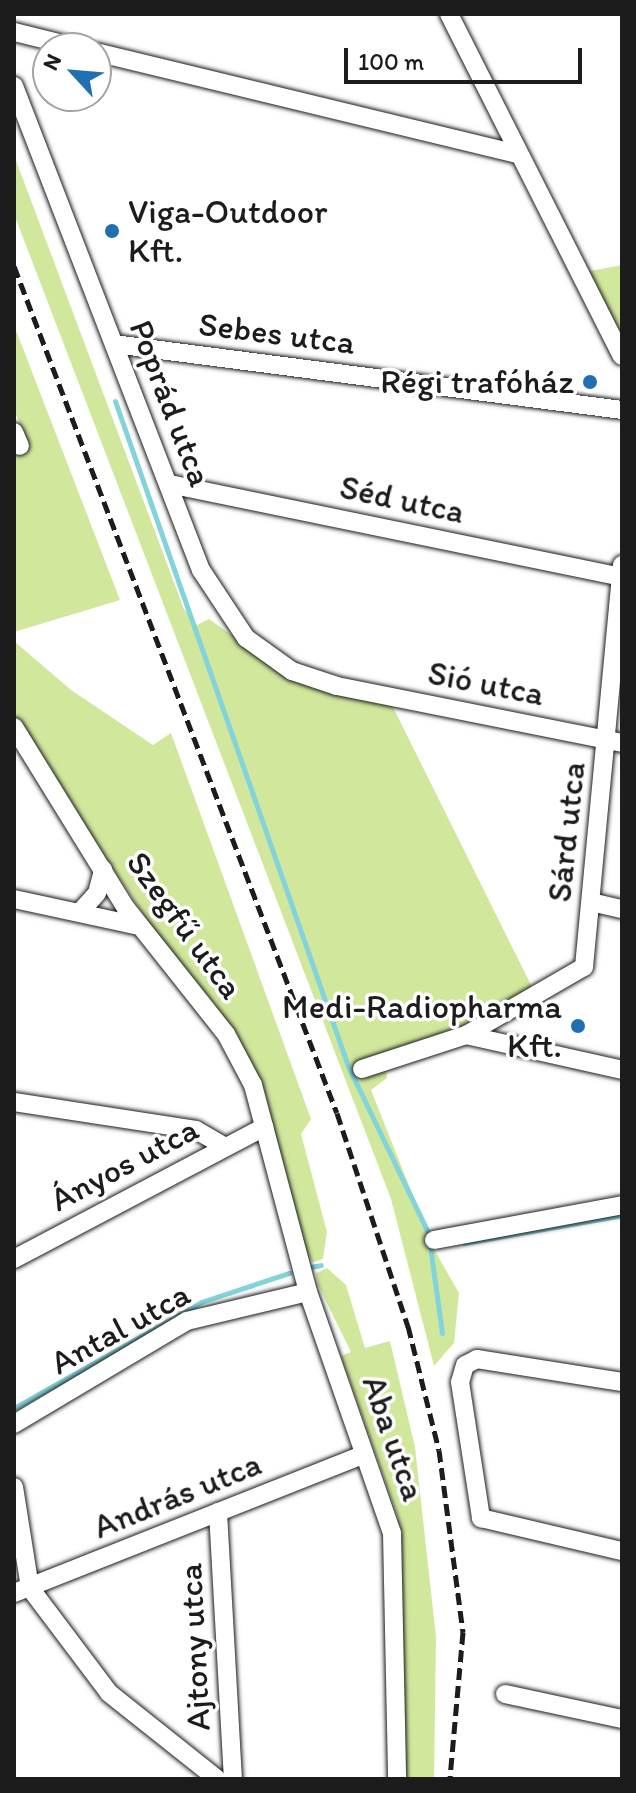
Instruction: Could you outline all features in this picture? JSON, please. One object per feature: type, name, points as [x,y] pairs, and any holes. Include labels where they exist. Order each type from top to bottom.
[{"type":"street","points":[[449,14],[622,356]]},
{"type":"street","points":[[112,56],[519,154]]},
{"type":"street","name":"Poprád utca","points":[[14,86],[201,570],[236,627],[292,671],[337,686]]},
{"type":"street","name":"Sebes utca","points":[[114,344],[622,410]]},
{"type":"street","name":"Séd utca","points":[[169,484],[622,573]]},
{"type":"street","name":"Sárd utca","points":[[466,1035],[505,1006],[582,972],[615,741],[622,573]]},
{"type":"street","name":"Sió utca","points":[[337,686],[615,741]]},
{"type":"street","name":"Szegfű utca","points":[[14,727],[139,926],[226,1034],[264,1127]]},
{"type":"street","points":[[80,912],[97,893],[103,870]]},
{"type":"street","points":[[14,899],[139,926]]},
{"type":"street","points":[[591,902],[622,909]]},
{"type":"street","points":[[362,1069],[466,1035],[622,1070]]},
{"type":"street","points":[[14,1102],[196,1130],[225,1147]]},
{"type":"street","name":"Ányos utca","points":[[14,1259],[264,1127]]},
{"type":"street","name":"Aba utca","points":[[264,1127],[308,1292],[363,1455],[385,1507],[395,1558],[397,1779]]},
{"type":"street","points":[[434,1240],[622,1205]]},
{"type":"street","name":"Antal utca","points":[[14,1424],[187,1321],[308,1292]]},
{"type":"street","points":[[622,1382],[484,1359],[465,1365],[460,1382],[474,1506],[493,1524],[622,1551]]},
{"type":"street","name":"András utca","points":[[22,1591],[363,1455]]},
{"type":"street","points":[[14,1487],[22,1591],[109,1693],[217,1779]]},
{"type":"street","name":"Ajtony utca","points":[[218,1512],[233,1779]]},
{"type":"street","points":[[505,1694],[622,1719]]},
{"type":"green space","points":[[14,155],[184,609],[197,625],[209,619],[277,667],[391,703],[533,989],[462,1032],[385,1063],[387,1078],[371,1090],[435,1251],[459,1293],[454,1343],[434,1366],[391,1199],[14,214]]},
{"type":"green space","points":[[622,265],[622,342],[585,272]]},
{"type":"green space","points":[[14,325],[120,600],[14,632],[14,433],[21,428],[14,409]]},
{"type":"green space","points":[[14,641],[71,690],[153,745],[171,733],[311,1119],[301,1134],[327,1232],[323,1259],[313,1262],[305,1252],[256,1085],[14,718]]},
{"type":"green space","points":[[327,1268],[346,1285],[365,1348],[390,1341],[415,1447],[436,1637],[434,1779],[405,1779],[398,1517],[341,1356],[351,1352],[318,1285],[316,1273]]},
{"type":"waterway","points":[[115,401],[348,1066],[428,1232],[442,1333]]},
{"type":"waterway","points":[[464,1243],[622,1215]]},
{"type":"waterway","points":[[310,1267],[321,1265]]},
{"type":"waterway","points":[[14,1408],[201,1302],[289,1273]]},
{"type":"railway","points":[[14,266],[337,1113],[408,1326],[439,1450],[463,1632],[450,1779]]},
{"type":"place","name":"Viga-Outdoor Kft.","points":[[112,231]]},
{"type":"place","name":"Régi trafóház","points":[[590,382]]},
{"type":"place","name":"Medi-Radiopharma Kft.","points":[[578,1026]]}]
